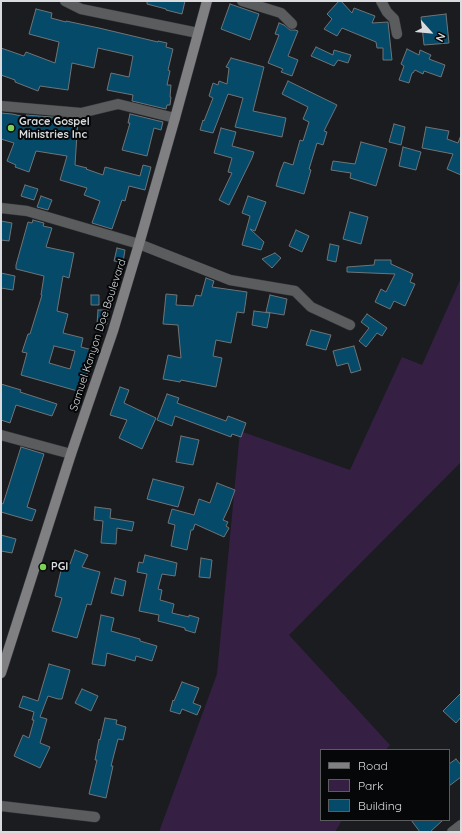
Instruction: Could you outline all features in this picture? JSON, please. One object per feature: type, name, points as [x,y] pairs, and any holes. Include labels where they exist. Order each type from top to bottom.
[{"type":"street","points":[[64,1],[82,9],[198,33]]},
{"type":"street","name":"Samuel Kanyon Doe Boulevard","points":[[1,673],[71,454],[114,331],[140,244],[207,1]]},
{"type":"street","points":[[242,1],[281,13],[292,24]]},
{"type":"street","points":[[381,1],[387,12],[394,19],[397,34]]},
{"type":"street","points":[[1,106],[81,113],[118,104],[175,118]]},
{"type":"street","points":[[1,208],[27,211],[140,244],[230,280],[294,291],[311,307],[350,325]]},
{"type":"street","points":[[1,435],[71,454]]},
{"type":"street","points":[[1,806],[95,816]]},
{"type":"street","points":[[452,832],[461,825]]},
{"type":"green space","points":[[461,278],[461,462],[289,635],[390,745],[387,749],[320,749],[320,821],[341,821],[335,832],[159,832],[217,674],[240,431],[350,470],[402,357],[422,365]]},
{"type":"building","points":[[147,1],[185,1],[182,14],[147,4]]},
{"type":"building","points":[[339,1],[341,1],[352,13],[354,8],[375,16],[372,23],[388,22],[392,60],[383,60],[383,48],[377,48],[376,42],[342,28],[337,36],[324,29],[332,19],[327,14]]},
{"type":"building","points":[[230,4],[259,14],[250,40],[221,29]]},
{"type":"building","points":[[36,9],[52,13],[51,18],[66,22],[167,43],[166,47],[173,49],[168,70],[170,71],[167,85],[171,85],[170,105],[167,105],[166,109],[132,101],[133,95],[107,90],[111,73],[129,77],[133,56],[98,48],[94,68],[72,63],[68,90],[40,86],[38,91],[1,75],[1,48],[24,56],[26,52],[55,63],[59,42],[29,34]]},
{"type":"building","points":[[446,14],[449,43],[424,45],[421,17]]},
{"type":"building","points":[[279,23],[290,30],[298,31],[288,56],[298,60],[292,76],[281,72],[283,69],[268,63],[279,35],[275,34]]},
{"type":"building","points":[[316,47],[333,55],[334,50],[351,55],[348,63],[338,60],[334,66],[311,56]]},
{"type":"building","points":[[407,49],[419,55],[420,50],[431,55],[429,59],[445,65],[441,77],[424,71],[423,74],[415,70],[412,73],[409,83],[399,80],[404,66],[401,64]]},
{"type":"building","points":[[231,58],[264,67],[253,111],[286,118],[282,137],[235,127],[243,98],[228,94],[213,133],[200,130],[213,98],[209,96],[213,83],[218,85],[219,81],[227,84],[229,68],[226,67]]},
{"type":"building","points":[[288,81],[337,105],[324,131],[327,132],[323,145],[317,143],[309,169],[311,170],[304,194],[276,186],[284,162],[293,165],[300,140],[303,141],[309,122],[303,119],[308,107],[282,94]]},
{"type":"building","points":[[1,113],[26,117],[26,115],[78,119],[75,165],[87,168],[86,169],[103,175],[105,167],[140,176],[143,165],[151,167],[145,190],[129,186],[125,201],[122,200],[112,229],[92,223],[100,201],[84,195],[87,188],[60,180],[67,156],[36,151],[29,172],[15,167],[16,165],[7,161],[14,143],[1,139]]},
{"type":"building","points":[[130,114],[163,122],[161,130],[154,128],[147,156],[122,150],[130,123],[128,123]]},
{"type":"building","points":[[394,124],[405,127],[401,145],[389,142]]},
{"type":"building","points":[[426,127],[449,131],[447,139],[458,143],[461,135],[461,175],[447,169],[453,154],[422,148]]},
{"type":"building","points":[[221,128],[236,132],[232,146],[254,152],[229,205],[219,200],[232,173],[228,172],[232,158],[214,153]]},
{"type":"building","points":[[361,142],[387,149],[376,186],[350,178],[351,173],[331,170],[333,161],[355,164]]},
{"type":"building","points":[[403,147],[421,152],[416,170],[399,166]]},
{"type":"building","points":[[25,185],[38,189],[34,200],[21,196]]},
{"type":"building","points":[[41,196],[52,200],[48,210],[37,207]]},
{"type":"building","points":[[248,196],[266,202],[255,231],[250,229],[264,242],[261,250],[242,245],[250,216],[242,213]]},
{"type":"building","points":[[350,212],[368,217],[361,244],[343,239]]},
{"type":"building","points":[[33,220],[44,223],[43,226],[52,228],[46,247],[74,253],[69,278],[63,276],[57,311],[68,314],[63,333],[83,338],[81,347],[96,351],[81,392],[21,375],[27,353],[22,352],[28,334],[30,334],[42,295],[44,276],[16,269],[28,222],[32,223]],"holes":[[[54,346],[75,351],[70,369],[49,363]]]},
{"type":"building","points":[[1,221],[12,223],[9,241],[1,240]]},
{"type":"building","points":[[296,230],[309,236],[302,252],[289,246]]},
{"type":"building","points":[[330,244],[339,246],[336,262],[327,260]]},
{"type":"building","points":[[117,248],[125,250],[123,262],[114,261]]},
{"type":"building","points":[[275,253],[281,258],[272,268],[262,259]]},
{"type":"building","points":[[375,260],[391,260],[391,264],[413,274],[410,282],[415,284],[405,306],[394,301],[390,309],[375,302],[381,289],[386,292],[395,274],[347,272],[347,267],[374,265]]},
{"type":"building","points":[[1,273],[15,276],[13,290],[1,288]]},
{"type":"building","points":[[206,278],[214,281],[212,287],[247,292],[244,313],[237,312],[231,343],[216,340],[213,356],[222,358],[216,387],[181,380],[180,382],[163,379],[168,355],[181,358],[178,325],[163,324],[166,294],[177,295],[176,305],[193,306],[196,295],[201,296]]},
{"type":"building","points":[[91,295],[99,295],[99,305],[91,305]]},
{"type":"building","points":[[270,295],[287,299],[284,315],[266,312]]},
{"type":"building","points":[[98,310],[108,310],[107,324],[97,324]]},
{"type":"building","points":[[254,311],[270,313],[267,328],[252,325]]},
{"type":"building","points":[[367,314],[387,328],[382,336],[377,333],[366,347],[359,341],[369,328],[361,322]]},
{"type":"building","points":[[311,330],[331,335],[326,350],[306,345]]},
{"type":"building","points":[[354,346],[361,370],[351,373],[348,363],[337,366],[333,351]]},
{"type":"building","points":[[1,384],[57,404],[52,416],[16,405],[10,423],[1,420]]},
{"type":"building","points":[[120,387],[129,390],[124,403],[156,418],[142,449],[119,438],[127,420],[110,415]]},
{"type":"building","points":[[167,394],[179,398],[177,403],[226,421],[228,416],[246,423],[241,437],[232,434],[231,437],[175,416],[172,426],[157,420]]},
{"type":"building","points":[[181,436],[199,440],[193,465],[176,462]]},
{"type":"building","points":[[21,447],[44,454],[27,507],[36,510],[32,521],[1,512],[1,503],[3,504]]},
{"type":"building","points":[[153,479],[184,487],[178,507],[147,499]]},
{"type":"building","points":[[217,483],[235,490],[223,520],[228,522],[226,526],[229,528],[224,537],[195,524],[193,530],[191,530],[187,550],[171,546],[175,525],[168,523],[172,509],[194,515],[199,499],[210,503]]},
{"type":"building","points":[[95,507],[111,509],[110,518],[134,522],[132,531],[117,528],[116,544],[101,543],[103,521],[94,520]]},
{"type":"building","points":[[1,535],[16,539],[12,553],[1,551]]},
{"type":"building","points":[[75,550],[88,555],[82,567],[100,572],[91,605],[87,604],[77,638],[52,631],[62,598],[55,596],[63,562],[70,564]]},
{"type":"building","points":[[145,555],[177,563],[175,576],[162,574],[158,589],[162,590],[160,600],[174,604],[172,613],[199,618],[195,633],[185,630],[185,628],[158,621],[159,615],[139,611],[147,574],[137,572],[139,562],[143,563]]},
{"type":"building","points":[[201,558],[212,560],[210,578],[199,577]]},
{"type":"building","points":[[115,578],[126,581],[123,596],[111,593]]},
{"type":"building","points":[[101,615],[114,618],[111,631],[140,639],[140,641],[157,646],[152,661],[136,656],[135,661],[107,653],[105,666],[92,664]]},
{"type":"building","points":[[49,664],[70,670],[62,699],[48,696],[40,717],[47,719],[40,743],[50,747],[40,768],[14,756],[23,735],[29,738],[34,720],[32,720],[34,712],[19,707],[23,696],[38,701]]},
{"type":"building","points":[[182,682],[199,688],[193,703],[201,706],[197,715],[182,709],[180,714],[170,711],[173,700],[174,701]]},
{"type":"building","points":[[82,689],[98,696],[91,711],[75,703]]},
{"type":"building","points":[[461,693],[461,717],[456,723],[443,711]]},
{"type":"building","points":[[105,718],[117,720],[116,724],[126,727],[123,740],[118,739],[111,766],[113,766],[106,798],[89,794],[97,760],[95,760],[99,739],[100,740]]},
{"type":"building","points":[[456,759],[461,765],[461,777],[450,785],[450,763]]},
{"type":"building","points":[[412,821],[442,821],[430,832],[420,832]]},
{"type":"place","name":"Grace Gospel Ministries Inc","points":[[11,128]]},
{"type":"place","name":"PGI","points":[[43,567]]}]
